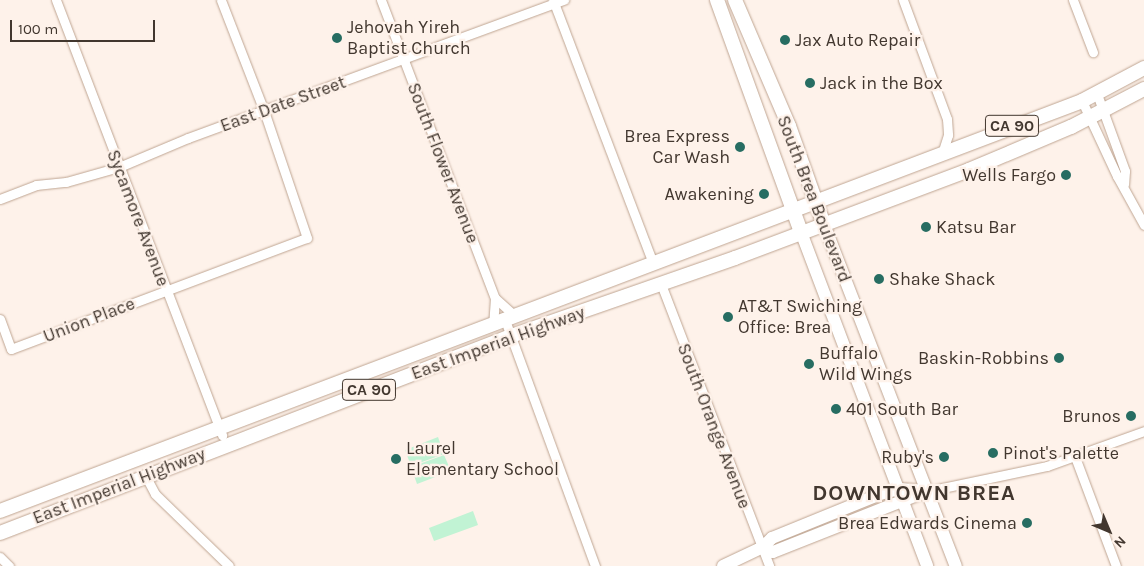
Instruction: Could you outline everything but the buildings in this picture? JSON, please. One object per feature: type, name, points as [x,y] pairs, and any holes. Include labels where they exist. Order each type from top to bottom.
[{"type":"main road","name":"South Brea Boulevard","points":[[717,0],[801,232],[900,489],[903,503],[927,566]]},
{"type":"main road","name":"South Brea Boulevard","points":[[735,0],[817,201],[956,566]]},
{"type":"main road","name":"CA 90","points":[[794,210],[1082,101],[1144,68]]},
{"type":"main road","name":"CA 90","points":[[801,232],[969,170],[1090,118],[1144,89]]},
{"type":"main road","name":"East Imperial Highway","points":[[0,511],[127,463],[220,431],[375,368],[794,210]]},
{"type":"main road","name":"East Imperial Highway","points":[[0,533],[511,336],[661,284],[801,232]]},
{"type":"main road","points":[[309,413],[371,382],[376,375],[375,368]]},
{"type":"main road","points":[[88,498],[120,477],[127,463]]},
{"type":"main road","points":[[723,566],[763,546],[772,538],[900,489],[928,491]]},
{"type":"main road","points":[[763,546],[773,552],[903,503],[928,491]]},
{"type":"street","name":"Sycamore Avenue","points":[[56,0],[220,431]]},
{"type":"street","points":[[221,0],[264,111]]},
{"type":"street","name":"South Flower Avenue","points":[[381,0],[511,336],[595,566]]},
{"type":"street","name":"East Date Street","points":[[0,199],[36,184],[66,182],[119,167],[554,2],[564,0]]},
{"type":"street","points":[[903,0],[947,119],[948,135],[942,153]]},
{"type":"street","points":[[1074,0],[1093,52]]},
{"type":"street","points":[[554,2],[653,263]]},
{"type":"street","points":[[1096,94],[1125,172],[1124,184]]},
{"type":"street","points":[[1082,101],[1116,176],[1124,184],[1144,225]]},
{"type":"street","name":"Union Place","points":[[0,319],[12,349],[307,238],[264,111]]},
{"type":"street","name":"South Orange Avenue","points":[[661,284],[763,546],[769,566]]},
{"type":"street","name":"South Flower Avenue","points":[[495,298],[504,320]]},
{"type":"street","points":[[928,491],[1074,457],[1144,431]]},
{"type":"street","points":[[1074,457],[1117,565]]},
{"type":"street","points":[[145,476],[155,494],[229,566]]},
{"type":"street","points":[[0,557],[9,566]]},
{"type":"green space","points":[[438,437],[444,454],[411,466],[405,450]]},
{"type":"green space","points":[[444,455],[451,471],[417,484],[411,467]]},
{"type":"green space","points":[[473,511],[478,525],[434,541],[429,528]]},
{"type":"place","name":"Jehovah Yireh Baptist Church","points":[[337,38]]},
{"type":"place","name":"Jax Auto Repair","points":[[785,40]]},
{"type":"place","name":"Jack in the Box","points":[[810,83]]},
{"type":"place","name":"Brea Express Car Wash","points":[[740,147]]},
{"type":"place","name":"Wells Fargo","points":[[1066,175]]},
{"type":"place","name":"Awakening","points":[[764,194]]},
{"type":"place","name":"Katsu Bar","points":[[926,227]]},
{"type":"place","name":"Shake Shack","points":[[879,279]]},
{"type":"place","name":"AT&T Swiching Office: Brea","points":[[728,317]]},
{"type":"place","name":"Baskin-Robbins","points":[[1059,358]]},
{"type":"place","name":"Buffalo Wild Wings","points":[[809,364]]},
{"type":"place","name":"401 South Bar","points":[[836,409]]},
{"type":"place","name":"Brunos","points":[[1131,416]]},
{"type":"place","name":"Pinot's Palette","points":[[993,453]]},
{"type":"place","name":"Ruby's","points":[[944,457]]},
{"type":"place","name":"Laurel Elementary School","points":[[396,459]]},
{"type":"place","name":"Brea Edwards Cinema","points":[[1027,523]]},
{"type":"district","name":"DOWNTOWN BREA","points":[[914,494]]}]
